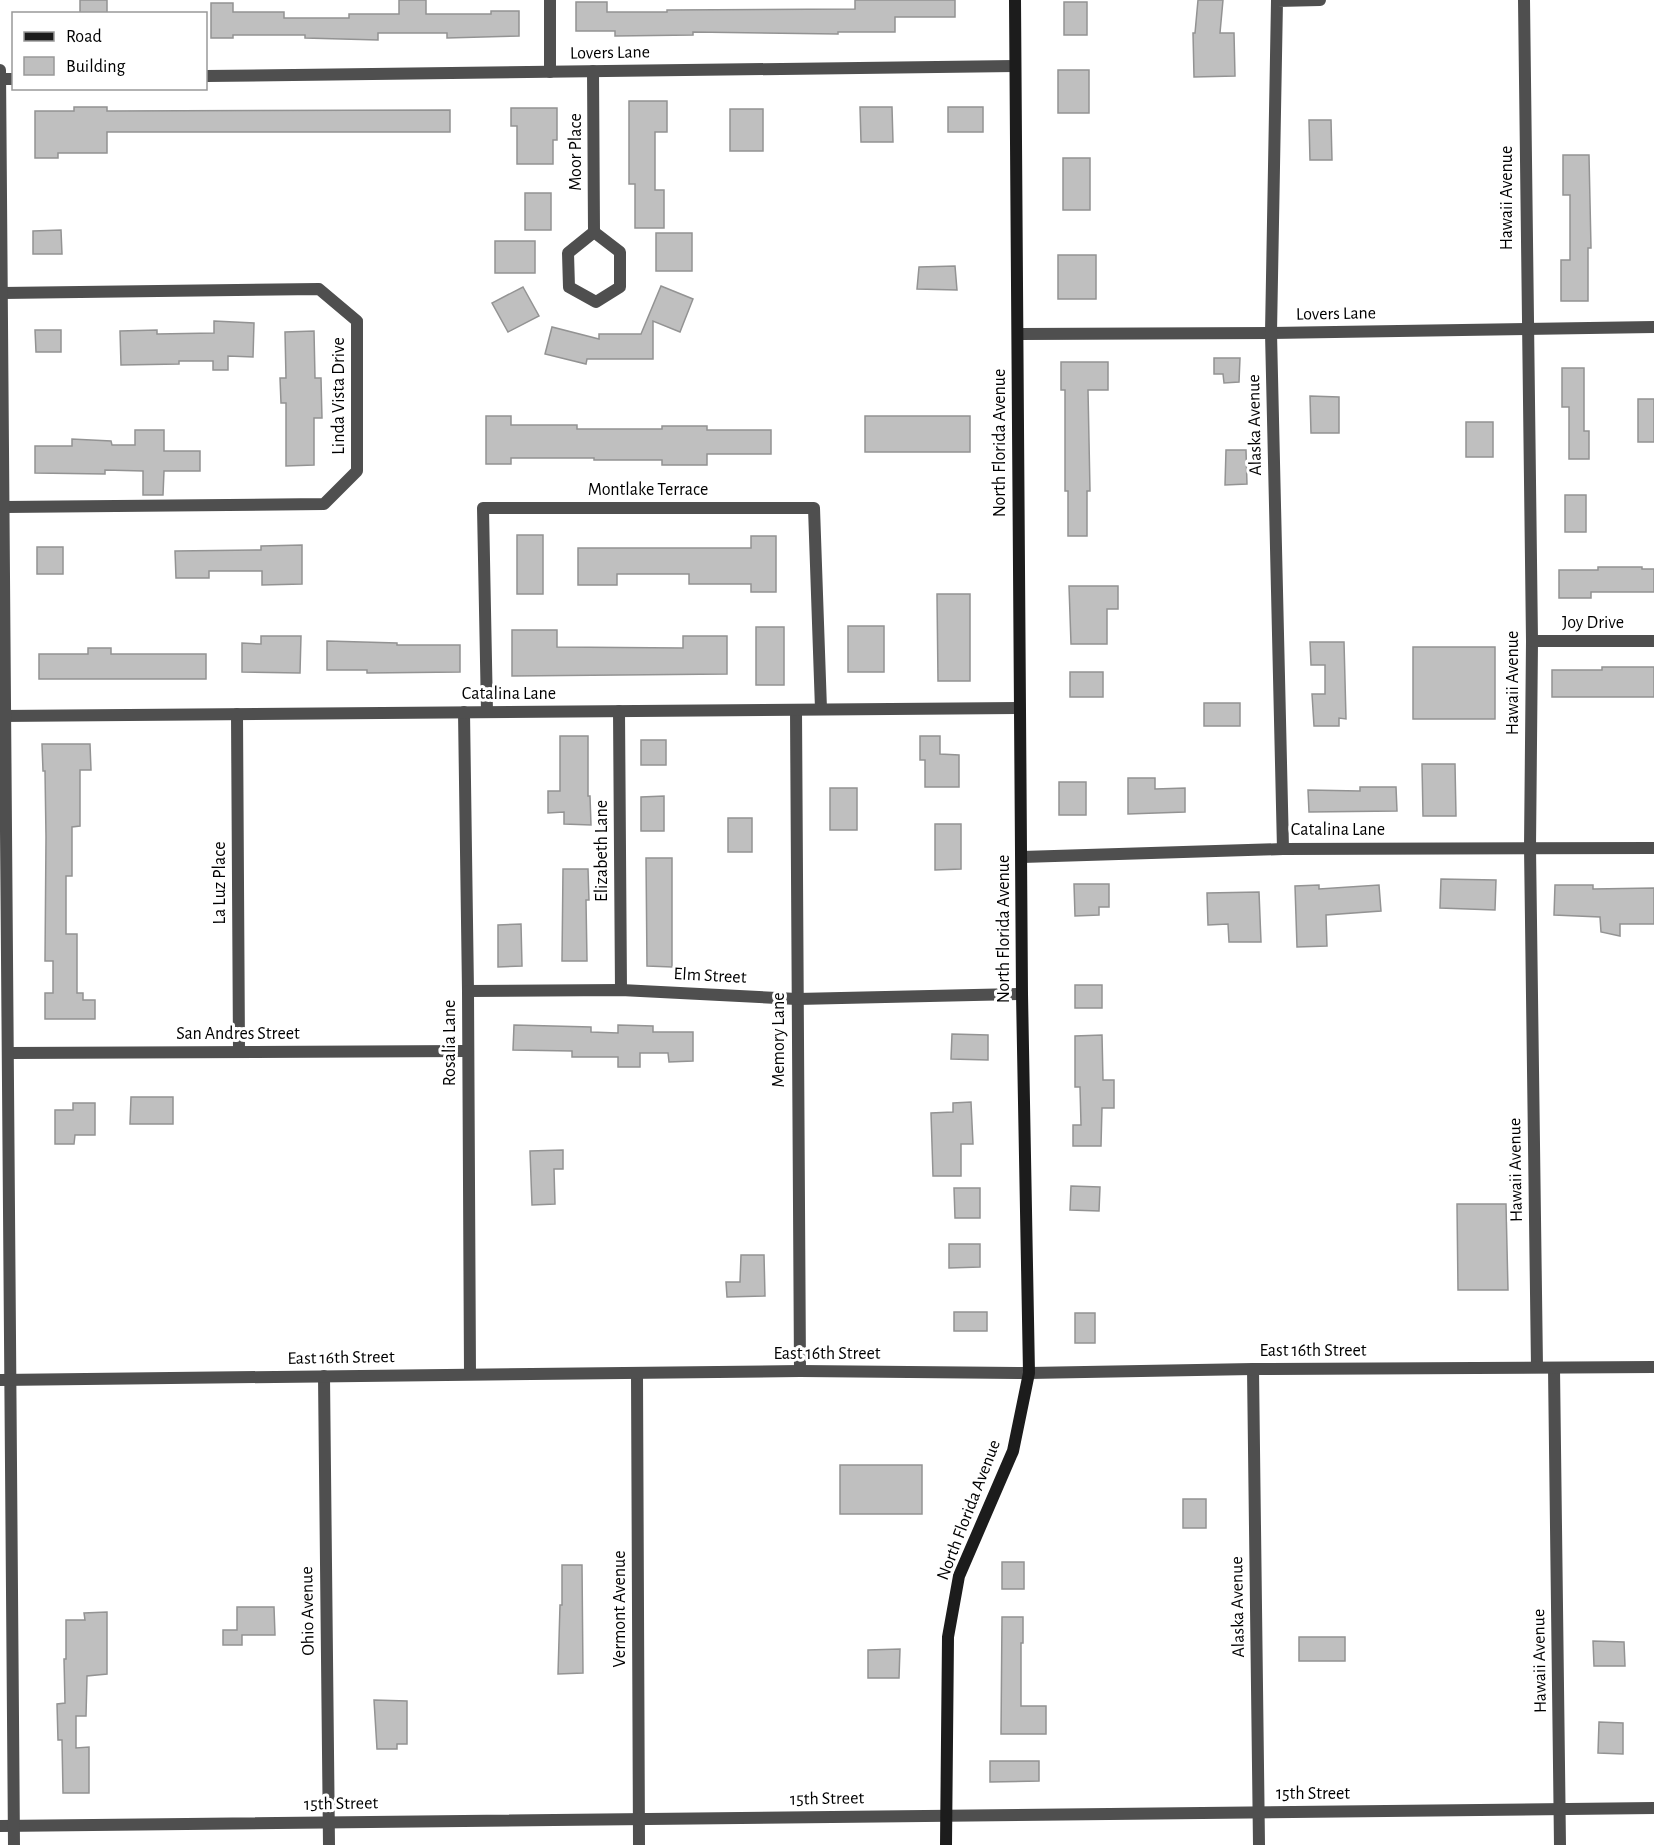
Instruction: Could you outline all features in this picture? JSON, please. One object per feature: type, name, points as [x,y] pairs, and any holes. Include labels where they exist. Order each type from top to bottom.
[{"type":"main road","name":"North Florida Avenue","points":[[946,1845],[948,1637],[959,1576],[1013,1451],[1029,1373],[1019,708],[1015,0]]},
{"type":"street","points":[[550,0],[550,72]]},
{"type":"street","points":[[1277,1],[1320,0]]},
{"type":"street","name":"Hawaii Avenue","points":[[1524,0],[1526,329],[1532,641],[1530,847],[1537,1367]]},
{"type":"street","name":"Alaska Avenue","points":[[1277,1],[1271,333],[1283,849]]},
{"type":"street","name":"Lovers Lane","points":[[207,76],[1015,66]]},
{"type":"street","points":[[0,70],[4,507],[3,906],[8,1053],[4,1098],[5,1380],[14,1845]]},
{"type":"street","name":"Moor Place","points":[[593,71],[594,232]]},
{"type":"street","points":[[594,232],[620,252],[620,287],[596,302],[569,287],[568,253],[594,232]]},
{"type":"street","name":"Linda Vista Drive","points":[[2,293],[319,289],[357,321],[357,471],[324,504],[4,507]]},
{"type":"street","name":"Lovers Lane","points":[[1018,334],[1654,327]]},
{"type":"street","name":"Montlake Terrace","points":[[487,712],[483,508],[814,508],[821,710]]},
{"type":"street","name":"Joy Drive","points":[[1532,641],[1654,641]]},
{"type":"street","name":"Catalina Lane","points":[[3,716],[1019,708]]},
{"type":"street","name":"Memory Lane","points":[[796,710],[800,1371]]},
{"type":"street","name":"Elizabeth Lane","points":[[619,711],[621,990]]},
{"type":"street","name":"Rosalia Lane","points":[[464,712],[470,1374]]},
{"type":"street","name":"La Luz Place","points":[[237,714],[239,1051]]},
{"type":"street","name":"Catalina Lane","points":[[1022,857],[1283,849],[1654,848]]},
{"type":"street","name":"Elm Street","points":[[468,991],[621,990],[797,999],[1022,994]]},
{"type":"street","name":"San Andres Street","points":[[8,1053],[468,1051]]},
{"type":"street","name":"East 16th Street","points":[[5,1380],[800,1371],[1029,1373],[1253,1369],[1654,1367]]},
{"type":"street","name":"Hawaii Avenue","points":[[1554,1368],[1560,1845]]},
{"type":"street","name":"Alaska Avenue","points":[[1253,1369],[1259,1845]]},
{"type":"street","name":"Vermont Avenue","points":[[637,1374],[639,1845]]},
{"type":"street","name":"Ohio Avenue","points":[[324,1376],[329,1845]]},
{"type":"street","name":"15th Street","points":[[0,1826],[1258,1812],[1560,1811],[1654,1808]]},
{"type":"building","points":[[80,0],[107,0],[107,12],[80,12]]},
{"type":"building","points":[[399,0],[426,0],[426,14],[491,14],[491,11],[519,11],[519,36],[447,38],[447,33],[378,33],[378,40],[305,38],[305,35],[233,35],[233,38],[211,38],[211,3],[233,3],[233,12],[284,12],[284,18],[349,18],[349,14],[399,14]]},
{"type":"building","points":[[855,0],[955,0],[955,17],[895,17],[895,32],[838,32],[838,34],[693,32],[693,35],[615,36],[615,31],[576,31],[576,2],[607,2],[607,12],[667,12],[667,10],[855,9]]},
{"type":"building","points":[[1198,0],[1223,0],[1220,33],[1234,33],[1235,76],[1194,77],[1193,33],[1195,33]]},
{"type":"building","points":[[1064,2],[1087,2],[1087,35],[1064,35]]},
{"type":"building","points":[[1058,70],[1089,70],[1089,113],[1058,113]]},
{"type":"building","points":[[629,101],[667,101],[667,132],[655,132],[655,190],[664,190],[664,228],[635,228],[635,184],[629,184]]},
{"type":"building","points":[[74,107],[107,107],[107,111],[450,110],[450,132],[107,132],[107,153],[58,153],[58,158],[35,158],[35,111],[74,111]]},
{"type":"building","points":[[860,107],[892,107],[893,142],[861,142]]},
{"type":"building","points":[[948,107],[983,107],[983,132],[948,132]]},
{"type":"building","points":[[511,108],[557,108],[557,140],[553,140],[553,164],[517,164],[517,126],[511,126]]},
{"type":"building","points":[[730,109],[763,109],[763,151],[730,151]]},
{"type":"building","points":[[1309,120],[1331,120],[1332,160],[1310,160]]},
{"type":"building","points":[[1563,155],[1589,155],[1591,248],[1588,248],[1588,301],[1561,301],[1561,260],[1570,260],[1570,195],[1563,195]]},
{"type":"building","points":[[1063,158],[1090,158],[1090,210],[1063,210]]},
{"type":"building","points":[[525,193],[551,193],[551,230],[525,230]]},
{"type":"building","points":[[61,230],[62,254],[33,254],[33,231]]},
{"type":"building","points":[[656,233],[692,233],[692,271],[656,271]]},
{"type":"building","points":[[495,241],[535,241],[535,273],[495,273]]},
{"type":"building","points":[[1058,255],[1096,255],[1096,299],[1058,299]]},
{"type":"building","points":[[955,266],[957,290],[917,289],[919,267]]},
{"type":"building","points":[[661,286],[693,299],[680,332],[653,321],[653,359],[587,359],[586,364],[545,354],[552,327],[599,339],[599,334],[641,334]]},
{"type":"building","points":[[523,287],[539,316],[508,332],[492,303]]},
{"type":"building","points":[[214,321],[254,323],[253,357],[228,356],[228,370],[213,370],[213,361],[121,365],[120,331],[157,330],[157,334],[214,333]]},
{"type":"building","points":[[35,330],[61,330],[61,352],[36,352]]},
{"type":"building","points":[[314,331],[315,378],[321,378],[322,418],[314,418],[314,465],[286,466],[286,403],[281,403],[280,378],[286,378],[285,332]]},
{"type":"building","points":[[1214,358],[1240,358],[1239,382],[1224,383],[1223,374],[1214,374]]},
{"type":"building","points":[[1061,362],[1108,362],[1108,390],[1088,390],[1090,491],[1087,491],[1087,536],[1068,536],[1068,491],[1065,491],[1065,390],[1061,390]]},
{"type":"building","points":[[1562,368],[1584,368],[1584,431],[1589,431],[1589,459],[1569,459],[1569,407],[1562,407]]},
{"type":"building","points":[[1310,396],[1339,397],[1339,433],[1311,433]]},
{"type":"building","points":[[1638,399],[1654,399],[1654,442],[1638,442]]},
{"type":"building","points":[[486,416],[511,416],[511,425],[577,425],[577,429],[662,429],[662,426],[707,426],[707,430],[771,430],[771,454],[707,454],[707,465],[662,465],[662,460],[594,460],[594,458],[511,458],[511,464],[486,464]]},
{"type":"building","points":[[865,416],[970,416],[970,452],[865,452]]},
{"type":"building","points":[[1466,422],[1493,422],[1493,457],[1466,457]]},
{"type":"building","points":[[135,430],[164,430],[164,451],[200,451],[200,471],[164,471],[163,495],[143,495],[143,471],[105,470],[105,474],[35,473],[35,446],[72,446],[72,439],[111,441],[112,445],[135,445]]},
{"type":"building","points":[[1226,450],[1246,450],[1247,484],[1225,485]]},
{"type":"building","points":[[1565,495],[1586,495],[1586,532],[1565,532]]},
{"type":"building","points":[[517,535],[543,535],[543,594],[517,594]]},
{"type":"building","points":[[751,536],[776,536],[776,592],[751,592],[751,584],[689,584],[689,574],[617,574],[617,585],[578,585],[578,548],[751,548]]},
{"type":"building","points":[[302,545],[302,584],[262,585],[262,571],[209,571],[209,578],[176,578],[175,551],[261,550],[261,546]]},
{"type":"building","points":[[37,547],[63,547],[63,574],[37,574]]},
{"type":"building","points":[[1598,567],[1654,569],[1654,592],[1591,592],[1591,598],[1559,598],[1559,570],[1598,570]]},
{"type":"building","points":[[1069,586],[1118,586],[1118,609],[1107,609],[1107,644],[1071,644]]},
{"type":"building","points":[[937,594],[970,594],[970,681],[938,681]]},
{"type":"building","points":[[848,626],[884,626],[884,672],[848,672]]},
{"type":"building","points":[[756,627],[784,627],[784,685],[756,685]]},
{"type":"building","points":[[512,630],[557,630],[557,647],[683,648],[683,636],[727,636],[727,674],[512,676]]},
{"type":"building","points":[[261,636],[301,636],[300,673],[242,672],[242,643],[261,644]]},
{"type":"building","points":[[327,641],[397,643],[397,645],[460,645],[460,672],[367,673],[367,670],[327,670]]},
{"type":"building","points":[[1310,642],[1344,642],[1346,719],[1339,718],[1339,726],[1314,726],[1312,694],[1325,694],[1325,665],[1311,665]]},
{"type":"building","points":[[1413,647],[1495,647],[1495,719],[1413,719]]},
{"type":"building","points":[[88,648],[111,648],[111,654],[206,654],[206,679],[39,679],[39,654],[88,654]]},
{"type":"building","points":[[1602,667],[1654,667],[1654,697],[1552,697],[1552,670],[1602,670]]},
{"type":"building","points":[[1070,672],[1103,672],[1103,697],[1070,697]]},
{"type":"building","points":[[1204,703],[1240,703],[1240,726],[1204,726]]},
{"type":"building","points":[[560,736],[588,736],[588,796],[590,796],[591,825],[564,824],[564,812],[548,813],[548,791],[560,791]]},
{"type":"building","points":[[920,736],[940,736],[940,754],[959,755],[959,787],[925,787],[925,760],[920,760]]},
{"type":"building","points":[[641,740],[666,740],[666,765],[641,765]]},
{"type":"building","points":[[42,744],[90,744],[91,770],[80,770],[80,826],[72,827],[72,876],[66,876],[66,934],[77,934],[77,993],[83,993],[83,1000],[95,1000],[95,1019],[45,1019],[45,993],[53,993],[53,961],[45,961],[46,837],[45,771],[43,771]]},
{"type":"building","points":[[1422,764],[1455,764],[1456,816],[1423,816]]},
{"type":"building","points":[[1128,778],[1155,778],[1155,789],[1185,788],[1185,812],[1128,814]]},
{"type":"building","points":[[1059,782],[1086,782],[1086,815],[1059,815]]},
{"type":"building","points":[[1360,787],[1396,787],[1397,811],[1309,812],[1308,790],[1360,791]]},
{"type":"building","points":[[830,788],[857,788],[857,830],[830,830]]},
{"type":"building","points":[[664,796],[664,831],[641,831],[641,797]]},
{"type":"building","points":[[728,818],[752,818],[752,852],[728,852]]},
{"type":"building","points":[[935,824],[961,824],[961,869],[935,870]]},
{"type":"building","points":[[646,858],[672,858],[672,967],[647,966]]},
{"type":"building","points":[[563,869],[588,869],[587,961],[562,961]]},
{"type":"building","points":[[1441,879],[1496,880],[1495,910],[1440,908]]},
{"type":"building","points":[[1074,884],[1109,884],[1109,907],[1099,907],[1099,915],[1075,916]]},
{"type":"building","points":[[1319,885],[1319,889],[1379,885],[1381,911],[1326,915],[1327,946],[1297,947],[1295,886]]},
{"type":"building","points":[[1555,885],[1593,885],[1593,889],[1654,888],[1654,924],[1620,924],[1620,936],[1601,932],[1600,917],[1554,915]]},
{"type":"building","points":[[1259,892],[1261,942],[1229,942],[1228,924],[1208,925],[1207,893]]},
{"type":"building","points":[[521,924],[522,966],[498,967],[498,925]]},
{"type":"building","points":[[1075,985],[1102,985],[1102,1008],[1075,1008]]},
{"type":"building","points":[[514,1025],[591,1027],[591,1032],[618,1033],[618,1025],[653,1026],[653,1032],[693,1032],[693,1061],[669,1062],[668,1053],[640,1053],[640,1067],[618,1067],[618,1057],[572,1057],[572,1051],[513,1050]]},
{"type":"building","points":[[952,1034],[988,1035],[988,1060],[951,1059]]},
{"type":"building","points":[[1102,1035],[1103,1080],[1114,1080],[1114,1108],[1102,1108],[1101,1146],[1073,1146],[1073,1125],[1081,1125],[1080,1087],[1075,1087],[1075,1036]]},
{"type":"building","points":[[131,1097],[173,1097],[173,1124],[130,1124]]},
{"type":"building","points":[[971,1102],[973,1144],[961,1144],[961,1176],[933,1176],[931,1113],[953,1112],[953,1103]]},
{"type":"building","points":[[73,1103],[95,1103],[95,1135],[75,1135],[74,1144],[55,1144],[55,1110],[73,1110]]},
{"type":"building","points":[[563,1150],[563,1169],[554,1169],[555,1204],[532,1205],[530,1151]]},
{"type":"building","points":[[1071,1186],[1100,1187],[1099,1211],[1070,1210]]},
{"type":"building","points":[[954,1188],[980,1188],[980,1218],[955,1218]]},
{"type":"building","points":[[1457,1204],[1506,1204],[1508,1290],[1458,1290]]},
{"type":"building","points":[[949,1244],[980,1244],[980,1267],[949,1268]]},
{"type":"building","points":[[741,1255],[764,1255],[765,1296],[727,1297],[726,1282],[740,1282]]},
{"type":"building","points":[[954,1312],[987,1312],[987,1331],[954,1331]]},
{"type":"building","points":[[1075,1313],[1095,1313],[1095,1343],[1075,1343]]},
{"type":"building","points":[[840,1465],[922,1465],[922,1514],[840,1514]]},
{"type":"building","points":[[1183,1499],[1206,1499],[1206,1528],[1183,1528]]},
{"type":"building","points":[[1002,1562],[1024,1562],[1024,1589],[1002,1589]]},
{"type":"building","points":[[562,1565],[582,1565],[583,1673],[558,1674]]},
{"type":"building","points":[[237,1607],[274,1607],[275,1635],[242,1635],[242,1645],[223,1645],[223,1630],[237,1630]]},
{"type":"building","points":[[107,1612],[107,1674],[87,1676],[86,1716],[76,1716],[76,1748],[89,1747],[89,1793],[63,1793],[62,1740],[58,1740],[57,1704],[65,1703],[66,1620],[85,1620],[84,1613]]},
{"type":"building","points":[[1002,1617],[1023,1617],[1021,1706],[1046,1706],[1046,1734],[1001,1734]]},
{"type":"building","points":[[1299,1637],[1345,1637],[1345,1661],[1299,1661]]},
{"type":"building","points":[[1593,1641],[1624,1642],[1625,1666],[1594,1666]]},
{"type":"building","points":[[900,1649],[899,1678],[868,1678],[868,1650]]},
{"type":"building","points":[[374,1700],[407,1701],[407,1744],[397,1744],[397,1749],[377,1749]]},
{"type":"building","points":[[1599,1722],[1623,1723],[1623,1754],[1598,1753]]},
{"type":"building","points":[[990,1761],[1039,1761],[1039,1781],[990,1782]]}]
